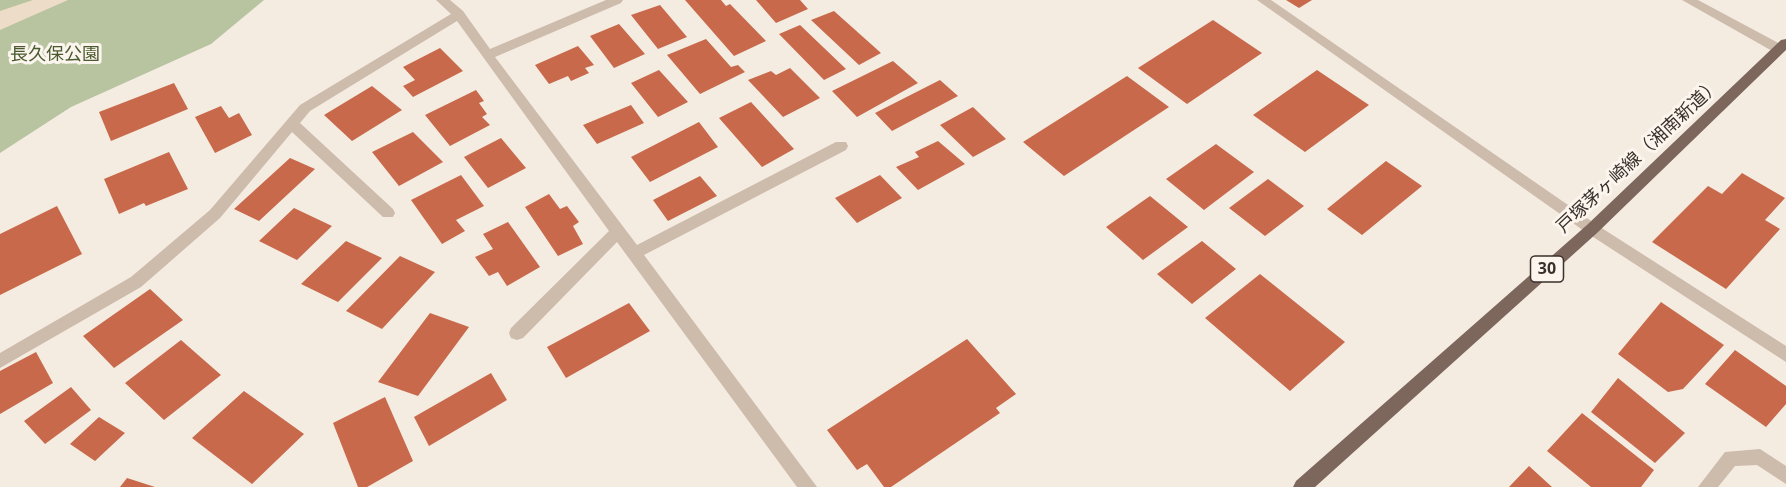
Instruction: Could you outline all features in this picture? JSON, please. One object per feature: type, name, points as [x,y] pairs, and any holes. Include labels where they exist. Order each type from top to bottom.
[{"type":"main road","name":"戸塚茅ヶ崎線（湘南新道）","points":[[1302,487],[1592,229],[1783,46]]},
{"type":"street","points":[[442,0],[459,14],[487,55],[808,487]]},
{"type":"street","points":[[487,55],[618,0]]},
{"type":"street","points":[[1263,0],[1592,229],[1786,355]]},
{"type":"street","points":[[1688,0],[1783,46]]},
{"type":"street","points":[[0,361],[136,282],[215,214],[305,108],[459,14]]},
{"type":"street","points":[[292,124],[388,213]]},
{"type":"street","points":[[635,253],[841,146]]},
{"type":"street","points":[[517,333],[618,231]]},
{"type":"street","points":[[1707,487],[1731,458],[1760,457],[1786,476]]},
{"type":"green space","name":"長久保公園","points":[[0,0],[264,0],[211,44],[71,107],[0,153]]},
{"type":"shaded area","points":[[33,0],[68,0],[0,30],[0,11]]},
{"type":"building","points":[[685,0],[721,0],[726,6],[730,4],[766,41],[734,56]]},
{"type":"building","points":[[756,0],[800,0],[808,9],[776,23]]},
{"type":"building","points":[[1286,0],[1312,0],[1299,8]]},
{"type":"building","points":[[660,5],[687,37],[658,49],[631,15]]},
{"type":"building","points":[[834,11],[881,53],[859,65],[811,20]]},
{"type":"building","points":[[1213,20],[1262,53],[1187,104],[1138,68]]},
{"type":"building","points":[[619,24],[645,54],[614,68],[590,36]]},
{"type":"building","points":[[800,25],[846,69],[824,80],[779,34]]},
{"type":"building","points":[[706,39],[731,67],[738,65],[745,72],[700,94],[667,55]]},
{"type":"building","points":[[578,46],[594,65],[585,68],[589,73],[571,81],[568,76],[549,84],[535,65]]},
{"type":"building","points":[[440,48],[463,71],[413,97],[403,86],[415,80],[403,67]]},
{"type":"building","points":[[893,61],[918,83],[857,117],[832,91]]},
{"type":"building","points":[[790,68],[820,98],[783,117],[748,80],[771,71],[776,75]]},
{"type":"building","points":[[659,70],[688,102],[658,117],[631,83]]},
{"type":"building","points":[[1317,70],[1369,105],[1305,152],[1253,115]]},
{"type":"building","points":[[1127,76],[1169,107],[1064,176],[1023,142]]},
{"type":"building","points":[[940,80],[958,96],[892,131],[875,113]]},
{"type":"building","points":[[174,83],[188,109],[111,141],[99,112]]},
{"type":"building","points":[[372,86],[402,110],[352,141],[324,115]]},
{"type":"building","points":[[476,90],[484,101],[479,103],[487,114],[482,117],[490,125],[450,146],[425,115]]},
{"type":"building","points":[[751,102],[794,149],[762,167],[719,118]]},
{"type":"building","points":[[631,105],[644,123],[597,144],[583,125]]},
{"type":"building","points":[[221,106],[229,118],[239,113],[252,135],[215,153],[195,117]]},
{"type":"building","points":[[973,107],[1006,139],[973,157],[940,125]]},
{"type":"building","points":[[699,122],[718,147],[650,182],[631,157]]},
{"type":"building","points":[[413,132],[443,162],[399,186],[372,152]]},
{"type":"building","points":[[501,138],[526,168],[488,188],[464,157]]},
{"type":"building","points":[[938,141],[965,164],[918,190],[896,167],[919,157],[915,152]]},
{"type":"building","points":[[1216,144],[1254,172],[1204,210],[1166,179]]},
{"type":"building","points":[[169,152],[188,189],[146,206],[144,203],[119,214],[104,179]]},
{"type":"building","points":[[290,158],[315,169],[259,221],[234,209]]},
{"type":"building","points":[[1386,161],[1422,186],[1362,235],[1327,209]]},
{"type":"building","points":[[1742,173],[1785,198],[1765,220],[1780,229],[1726,289],[1652,242],[1708,186],[1722,194]]},
{"type":"building","points":[[461,175],[484,206],[456,220],[465,231],[442,244],[411,200]]},
{"type":"building","points":[[880,175],[902,198],[857,223],[835,198]]},
{"type":"building","points":[[700,176],[717,196],[668,221],[653,200]]},
{"type":"building","points":[[1268,179],[1304,206],[1265,236],[1229,208]]},
{"type":"building","points":[[549,194],[560,209],[567,206],[579,222],[573,226],[583,244],[558,256],[525,207]]},
{"type":"building","points":[[1150,196],[1188,227],[1143,260],[1106,227]]},
{"type":"building","points":[[57,206],[82,254],[0,295],[0,234]]},
{"type":"building","points":[[294,208],[332,226],[297,260],[259,241]]},
{"type":"building","points":[[508,222],[540,267],[507,286],[498,272],[489,276],[475,257],[493,249],[483,234]]},
{"type":"building","points":[[346,241],[382,258],[338,302],[301,284]]},
{"type":"building","points":[[1202,241],[1236,269],[1192,304],[1157,274]]},
{"type":"building","points":[[400,256],[435,272],[382,329],[346,311]]},
{"type":"building","points":[[1260,274],[1345,342],[1290,391],[1205,318]]},
{"type":"building","points":[[150,289],[183,320],[114,368],[83,336]]},
{"type":"building","points":[[1661,302],[1724,345],[1683,389],[1668,392],[1618,354]]},
{"type":"building","points":[[629,303],[650,331],[566,378],[547,347]]},
{"type":"building","points":[[430,313],[469,327],[418,396],[378,382]]},
{"type":"building","points":[[967,339],[1016,394],[996,408],[1000,413],[891,487],[884,487],[867,464],[857,470],[827,430]]},
{"type":"building","points":[[181,340],[221,375],[164,420],[125,383]]},
{"type":"building","points":[[1735,350],[1786,386],[1786,404],[1766,427],[1705,384]]},
{"type":"building","points":[[36,352],[53,383],[0,414],[0,371]]},
{"type":"building","points":[[491,373],[507,400],[429,446],[414,417]]},
{"type":"building","points":[[1618,378],[1685,433],[1655,463],[1591,412]]},
{"type":"building","points":[[71,387],[91,410],[45,444],[24,421]]},
{"type":"building","points":[[244,391],[304,434],[252,484],[192,438]]},
{"type":"building","points":[[385,397],[413,461],[367,487],[358,487],[333,423]]},
{"type":"building","points":[[1582,413],[1654,470],[1641,487],[1591,487],[1547,451]]},
{"type":"building","points":[[99,417],[125,433],[95,461],[70,444]]},
{"type":"building","points":[[1529,466],[1552,487],[1509,487]]},
{"type":"building","points":[[127,478],[155,487],[120,487]]}]
